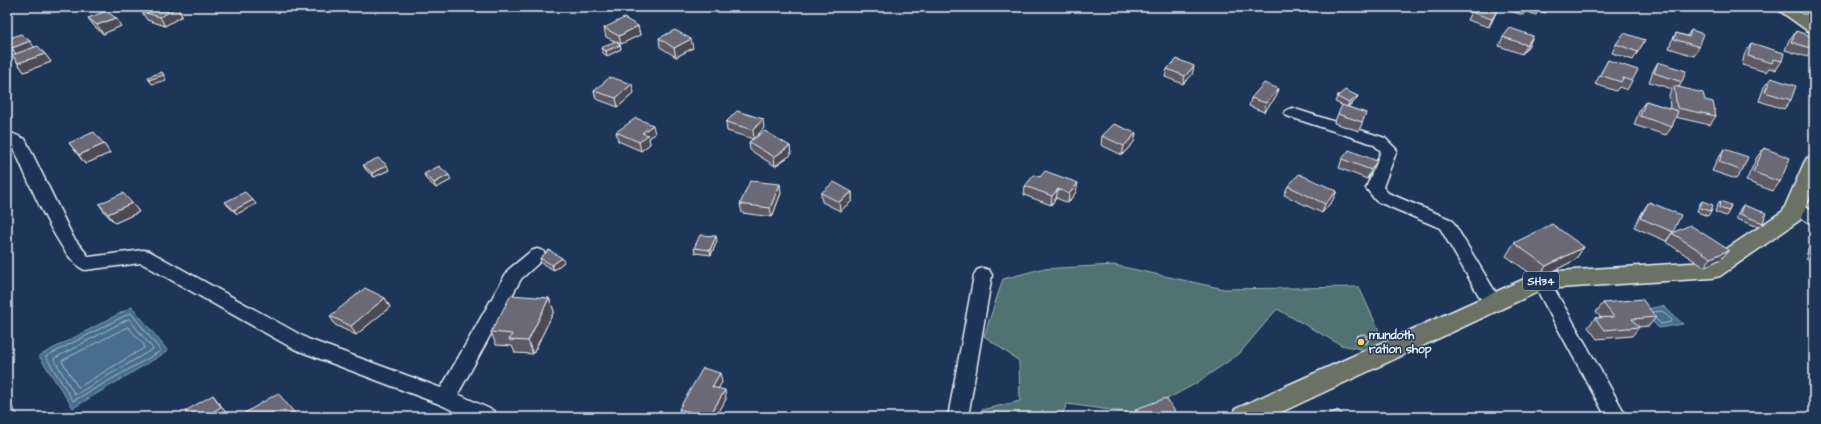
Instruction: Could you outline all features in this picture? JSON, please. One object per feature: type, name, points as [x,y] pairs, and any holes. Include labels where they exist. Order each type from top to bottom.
[{"type":"main road","points":[[1786,7],[1814,27]]},
{"type":"main road","name":"SH34","points":[[1245,417],[1541,281],[1712,270],[1792,215],[1805,213],[1814,163]]},
{"type":"street","points":[[1292,113],[1379,141],[1389,150],[1374,188],[1382,197],[1446,224],[1493,303]]},
{"type":"street","points":[[7,136],[19,143],[66,240],[85,264],[143,256],[301,344],[446,398],[487,417]]},
{"type":"street","points":[[446,398],[514,275],[537,255]]},
{"type":"street","points":[[958,417],[983,275]]},
{"type":"street","points":[[1541,281],[1617,417]]},
{"type":"green space","points":[[1114,265],[1224,289],[1359,287],[1390,355],[1341,345],[1277,309],[1239,354],[1195,384],[1139,414],[1067,404],[1061,417],[981,417],[981,410],[1020,401],[1019,361],[984,336],[1003,279],[1041,269]]},
{"type":"water","points":[[1663,306],[1683,324],[1659,328],[1641,310]]},
{"type":"water","points":[[132,307],[168,351],[73,408],[39,356]]},
{"type":"building","points":[[151,7],[177,8],[160,17],[142,12]]},
{"type":"building","points":[[1474,7],[1492,7],[1498,9],[1492,19],[1471,12]]},
{"type":"building","points":[[1802,7],[1809,7],[1812,9],[1805,10]]},
{"type":"building","points":[[106,11],[116,18],[97,25],[88,18]]},
{"type":"building","points":[[624,18],[638,26],[619,36],[604,28]]},
{"type":"building","points":[[1510,28],[1533,36],[1527,45],[1503,37]]},
{"type":"building","points":[[675,30],[691,39],[674,48],[659,38]]},
{"type":"building","points":[[1691,30],[1704,34],[1699,47],[1674,39],[1676,33],[1689,37]]},
{"type":"building","points":[[1796,31],[1814,37],[1813,49],[1791,42]]},
{"type":"building","points":[[1624,33],[1645,40],[1638,52],[1616,44]]},
{"type":"building","points":[[21,34],[30,41],[12,48],[7,44],[7,39]]},
{"type":"building","points":[[615,41],[620,45],[606,51],[601,48]]},
{"type":"building","points":[[1751,43],[1784,53],[1782,61],[1773,59],[1772,63],[1748,56]]},
{"type":"building","points":[[38,46],[45,54],[18,63],[12,55]]},
{"type":"building","points":[[1177,59],[1194,66],[1185,76],[1167,69]]},
{"type":"building","points":[[1608,60],[1638,70],[1632,81],[1623,78],[1621,82],[1600,75]]},
{"type":"building","points":[[1658,62],[1686,71],[1682,82],[1654,73]]},
{"type":"building","points":[[162,72],[164,75],[149,80],[148,77]]},
{"type":"building","points":[[610,77],[632,84],[616,98],[594,91]]},
{"type":"building","points":[[1771,78],[1796,86],[1791,100],[1765,92]]},
{"type":"building","points":[[1264,83],[1279,89],[1266,103],[1251,98]]},
{"type":"building","points":[[1674,86],[1703,93],[1705,100],[1713,102],[1716,116],[1677,108]]},
{"type":"building","points":[[1345,90],[1358,96],[1349,103],[1337,97]]},
{"type":"building","points":[[1646,101],[1678,111],[1672,127],[1640,116]]},
{"type":"building","points":[[1342,105],[1366,113],[1362,122],[1338,114]]},
{"type":"building","points":[[737,111],[763,119],[753,130],[726,122]]},
{"type":"building","points":[[636,118],[653,125],[642,133],[648,135],[639,142],[616,132]]},
{"type":"building","points":[[1114,124],[1136,133],[1124,146],[1102,136]]},
{"type":"building","points":[[765,131],[790,146],[774,157],[749,142]]},
{"type":"building","points":[[94,132],[104,144],[79,155],[69,143]]},
{"type":"building","points":[[1764,148],[1790,158],[1780,182],[1753,172]]},
{"type":"building","points":[[1724,149],[1748,157],[1742,171],[1719,162]]},
{"type":"building","points":[[1349,150],[1377,161],[1371,170],[1342,159]]},
{"type":"building","points":[[378,158],[387,165],[372,173],[363,165]]},
{"type":"building","points":[[439,166],[449,175],[434,183],[424,174]]},
{"type":"building","points":[[1045,171],[1078,183],[1069,194],[1058,189],[1052,196],[1025,186],[1034,175],[1040,177]]},
{"type":"building","points":[[1299,174],[1337,191],[1325,204],[1288,186]]},
{"type":"building","points":[[750,181],[780,184],[770,208],[740,204]]},
{"type":"building","points":[[834,182],[852,192],[839,202],[821,193]]},
{"type":"building","points":[[245,192],[253,200],[234,210],[225,202]]},
{"type":"building","points":[[123,193],[132,203],[108,214],[99,204]]},
{"type":"building","points":[[1702,201],[1713,205],[1711,211],[1700,208]]},
{"type":"building","points":[[1720,201],[1731,205],[1729,211],[1719,208]]},
{"type":"building","points":[[1649,202],[1681,215],[1673,232],[1640,218]]},
{"type":"building","points":[[1743,205],[1766,213],[1763,223],[1740,214]]},
{"type":"building","points":[[1552,224],[1584,247],[1546,266],[1514,243]]},
{"type":"building","points":[[1690,225],[1729,250],[1711,258],[1672,233]]},
{"type":"building","points":[[700,235],[716,236],[710,250],[694,248]]},
{"type":"building","points":[[1812,244],[1814,245],[1814,256],[1810,255]]},
{"type":"building","points":[[549,250],[562,258],[552,265],[540,258]]},
{"type":"building","points":[[365,288],[385,298],[351,326],[330,316]]},
{"type":"building","points":[[511,295],[549,298],[528,341],[509,340],[512,334],[491,332]]},
{"type":"building","points":[[1642,299],[1656,317],[1632,319],[1639,327],[1604,330],[1595,318],[1614,317],[1603,303]]},
{"type":"building","points":[[1362,334],[1369,338],[1363,339],[1357,336]]},
{"type":"building","points":[[703,368],[720,373],[712,387],[725,390],[709,417],[679,409]]},
{"type":"building","points":[[278,393],[298,417],[238,417]]},
{"type":"building","points":[[213,395],[221,407],[204,417],[189,417],[185,411]]},
{"type":"building","points":[[1166,398],[1179,417],[1141,417],[1136,409]]},
{"type":"building","points":[[1338,410],[1345,417],[1324,416]]},
{"type":"place","name":"mundoth ration shop","points":[[1361,342]]}]
